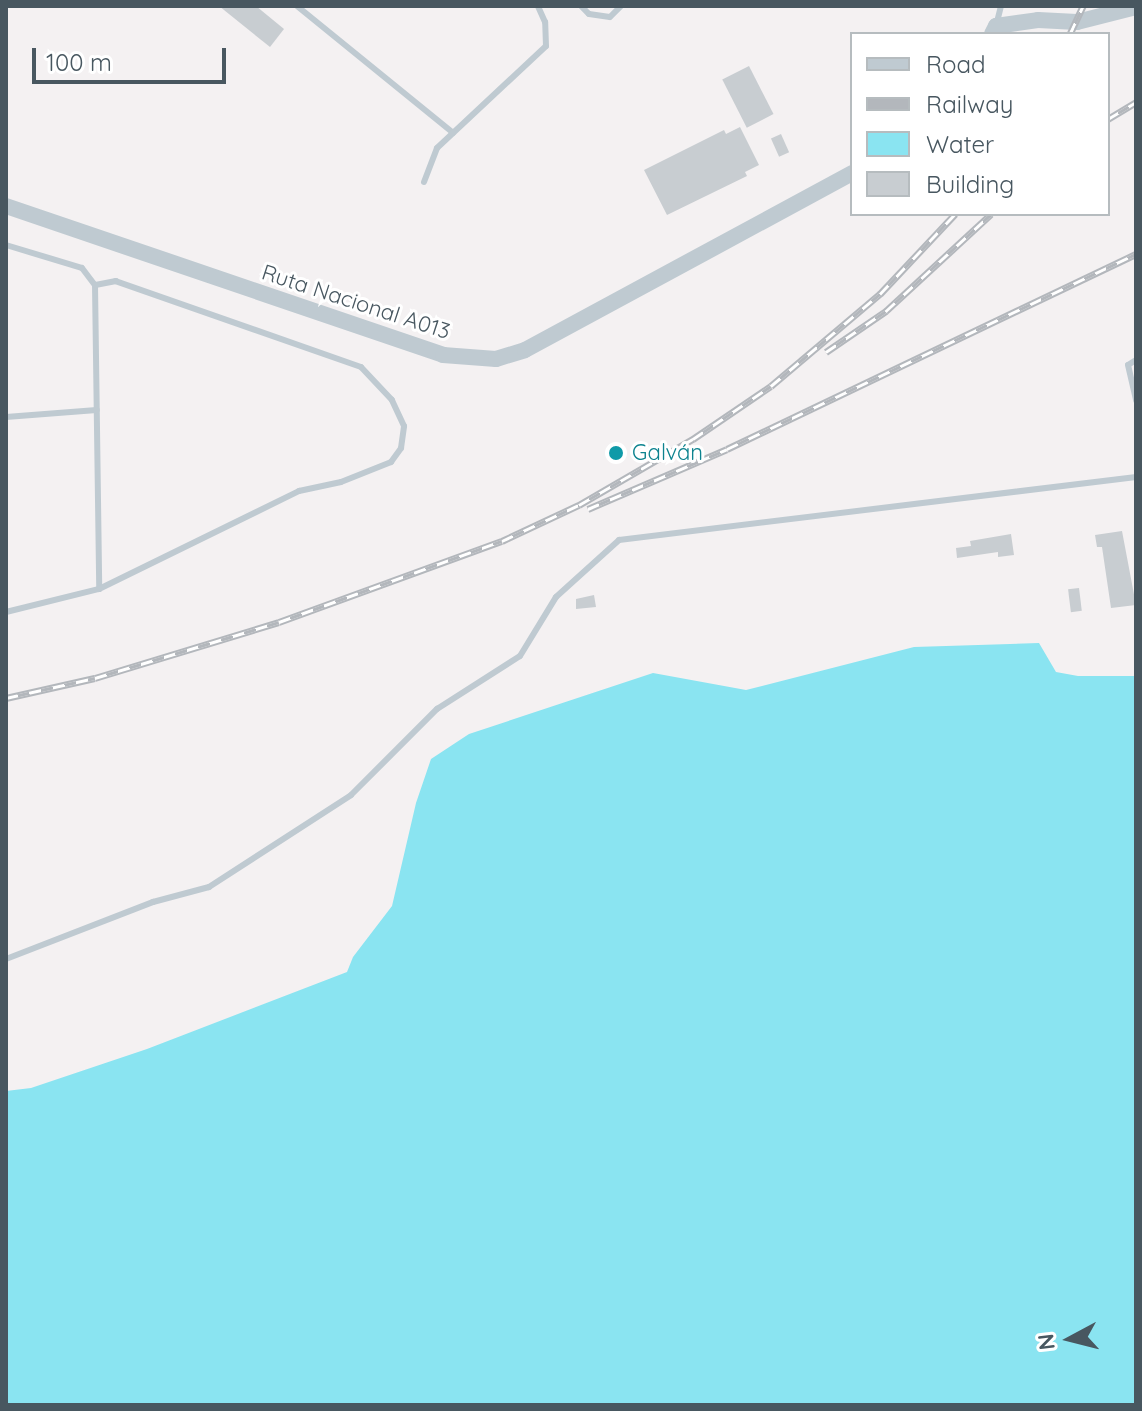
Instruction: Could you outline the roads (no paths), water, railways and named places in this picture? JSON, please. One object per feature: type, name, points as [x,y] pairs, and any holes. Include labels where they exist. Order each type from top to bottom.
[{"type":"street","points":[[994,30],[1038,20],[1077,22],[1136,7]]},
{"type":"street","name":"Ruta Nacional A013","points":[[6,206],[443,355],[496,359],[525,350],[850,174]]},
{"type":"lane","points":[[297,6],[453,133]]},
{"type":"lane","points":[[424,182],[437,148],[546,46],[545,22],[538,6]]},
{"type":"lane","points":[[581,6],[589,14],[610,17],[621,6]]},
{"type":"lane","points":[[994,30],[1001,6]]},
{"type":"lane","points":[[6,245],[82,268],[95,285],[99,589]]},
{"type":"lane","points":[[6,612],[99,589],[299,491],[341,482],[391,462],[401,448],[404,426],[392,400],[361,367],[116,281],[95,285]]},
{"type":"lane","points":[[1136,360],[1128,365],[1136,401]]},
{"type":"lane","points":[[6,417],[97,410]]},
{"type":"lane","points":[[6,959],[153,902],[209,887],[351,795],[437,709],[520,656],[556,597],[619,540],[1136,477]]},
{"type":"water","points":[[1039,643],[1056,672],[1078,676],[1136,676],[1136,1405],[6,1405],[6,1091],[31,1088],[147,1049],[347,972],[353,957],[392,906],[416,803],[431,759],[469,734],[653,673],[746,690],[914,647]]},
{"type":"railway","points":[[1071,32],[1083,6]]},
{"type":"railway","points":[[1110,118],[1136,102]]},
{"type":"railway","points":[[6,698],[95,678],[279,622],[502,541],[579,505],[693,439],[771,386],[880,294],[953,216]]},
{"type":"railway","points":[[826,352],[886,311],[989,216]]},
{"type":"railway","points":[[588,509],[727,449],[1136,254]]},
{"type":"place","name":"Galván","points":[[616,453]]}]
